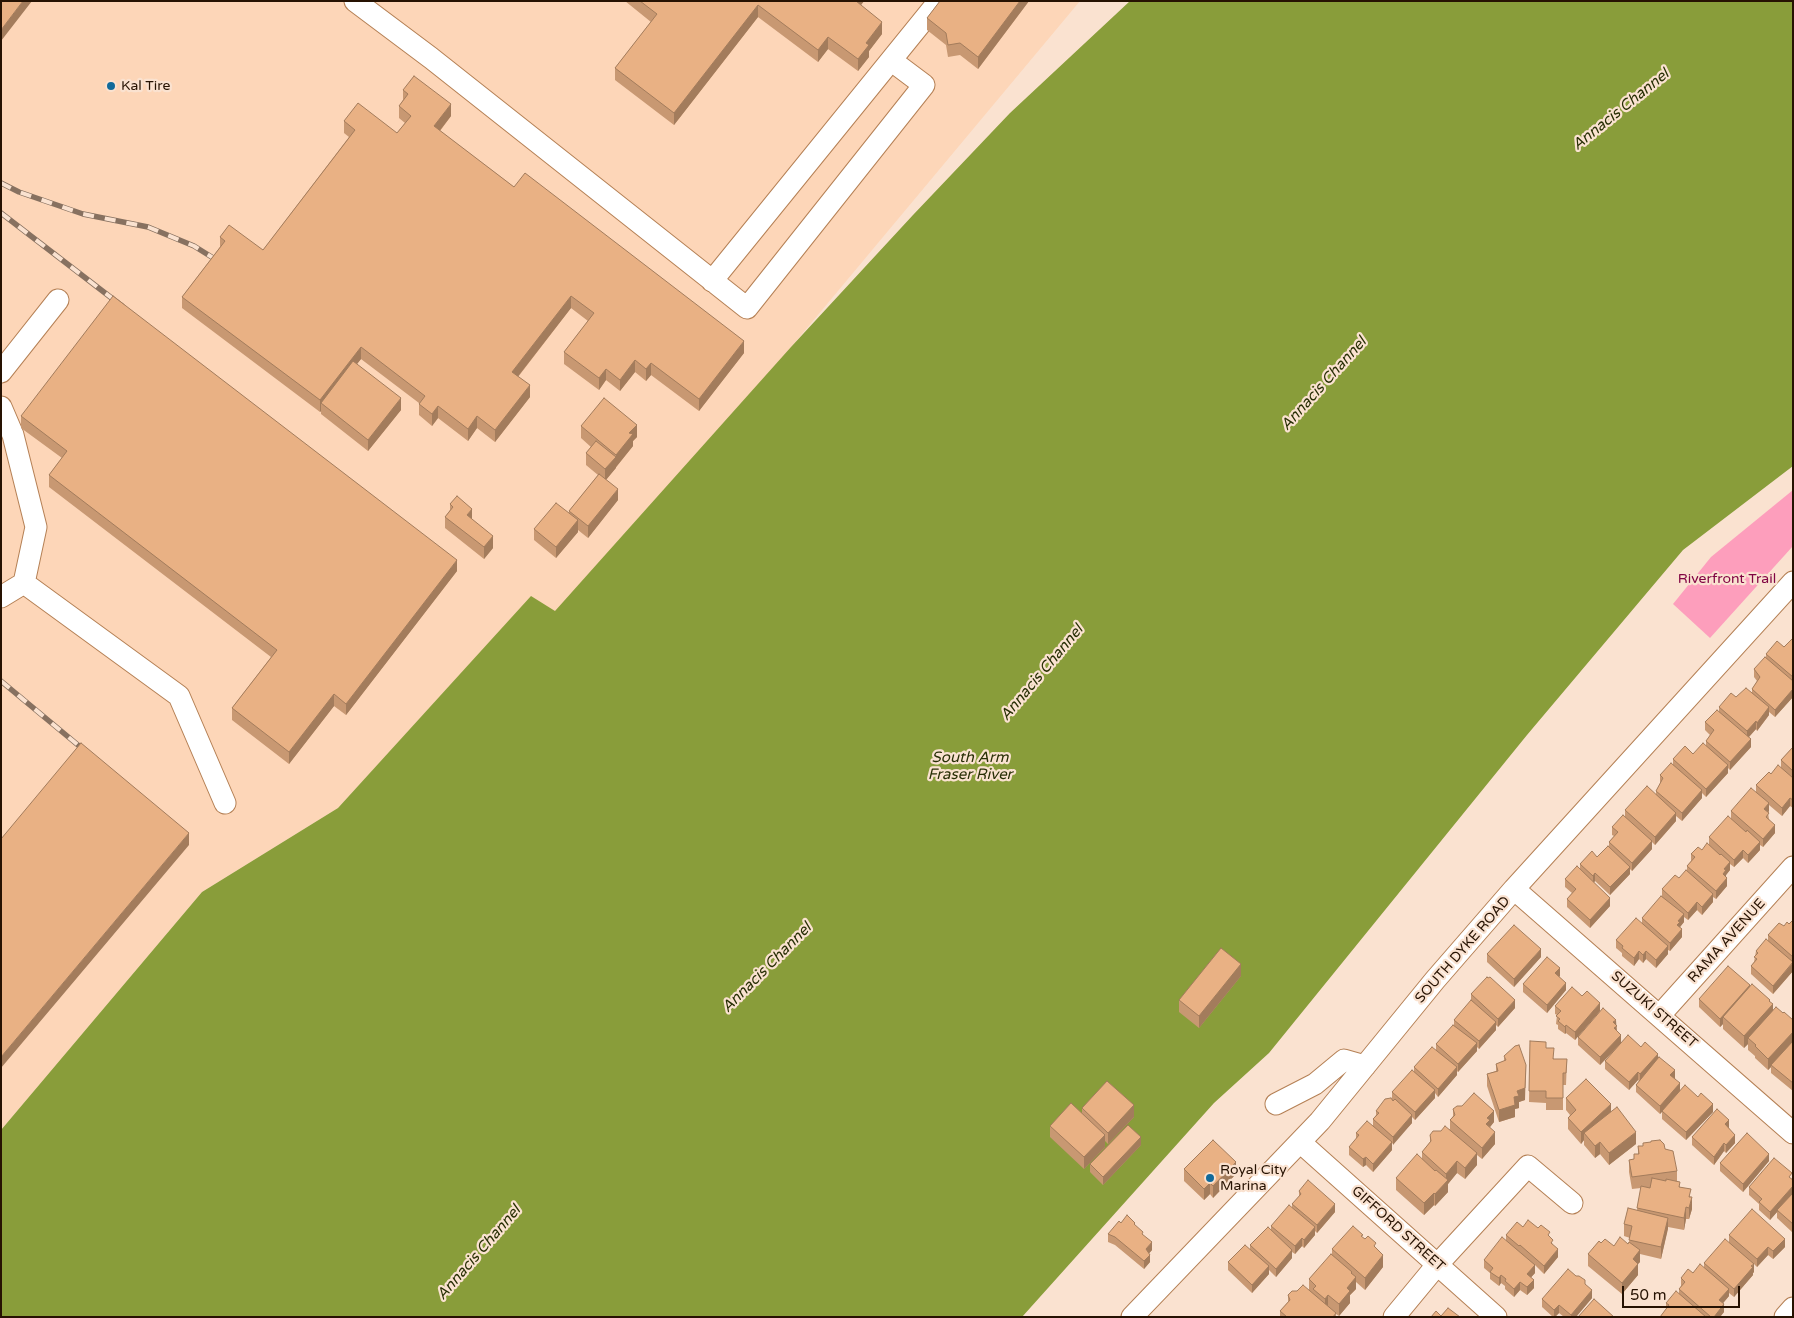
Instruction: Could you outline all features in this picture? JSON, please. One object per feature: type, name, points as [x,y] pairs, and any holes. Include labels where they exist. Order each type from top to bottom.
[{"type":"street","points":[[355,1],[431,58],[747,308],[924,85],[892,61]]},
{"type":"street","points":[[712,281],[939,1]]},
{"type":"street","points":[[1,372],[58,300]]},
{"type":"street","points":[[1,407],[13,435],[36,527],[24,583],[1,597]]},
{"type":"street","name":"SOUTH DYKE ROAD","points":[[1132,1317],[1300,1142],[1514,889],[1793,582]]},
{"type":"street","points":[[24,583],[179,696],[225,803]]},
{"type":"street","name":"RAMA AVENUE","points":[[1660,1016],[1793,867]]},
{"type":"street","name":"SUZUKI STREET","points":[[1514,889],[1793,1133]]},
{"type":"street","points":[[1276,1104],[1315,1084],[1344,1060],[1364,1066]]},
{"type":"street","name":"GIFFORD STREET","points":[[1300,1142],[1496,1317]]},
{"type":"street","points":[[1394,1317],[1437,1265],[1528,1166],[1572,1203]]},
{"type":"street","points":[[1785,1317],[1793,1308]]},
{"type":"shaded area","points":[[1,1],[1080,1],[787,352],[555,612],[531,597],[338,808],[202,892],[1,1130]]},
{"type":"green space","name":"Riverfront Trail","points":[[1793,490],[1793,546],[1710,638],[1673,604],[1711,557]]},
{"type":"water","name":"South Arm Fraser River","points":[[1130,1],[1793,1],[1793,466],[1683,550],[1527,735],[1269,1053],[1214,1103],[1022,1317],[1,1317],[1,1130],[202,892],[338,808],[531,596],[555,611],[791,347],[913,215],[1010,113]]},
{"type":"building","points":[[1,1],[23,1],[1,30]]},
{"type":"building","points":[[640,1],[856,1],[882,22],[866,43],[869,45],[858,59],[828,37],[818,50],[758,5],[674,113],[615,68],[657,14]]},
{"type":"building","points":[[940,1],[1020,1],[978,57],[960,43],[948,45],[946,33],[927,18]]},
{"type":"building","points":[[414,76],[451,104],[434,126],[514,187],[525,173],[744,341],[699,399],[651,363],[646,369],[635,360],[620,380],[606,369],[599,378],[564,352],[594,313],[571,296],[512,372],[530,385],[495,430],[477,416],[468,429],[438,406],[432,414],[419,404],[425,396],[361,347],[320,400],[182,297],[225,241],[220,237],[229,225],[263,250],[355,130],[344,121],[358,103],[397,133],[411,116],[399,106],[408,94],[403,90]]},
{"type":"building","points":[[113,296],[457,560],[346,704],[334,694],[289,752],[232,708],[277,650],[49,475],[67,451],[21,416]]},
{"type":"building","points":[[353,361],[401,398],[368,440],[321,403]]},
{"type":"building","points":[[604,398],[637,425],[629,433],[633,434],[616,455],[581,426]]},
{"type":"building","points":[[596,441],[616,457],[605,469],[586,453]]},
{"type":"building","points":[[599,474],[618,489],[588,526],[569,511]]},
{"type":"building","points":[[457,496],[472,509],[467,515],[493,536],[484,547],[445,517],[453,507],[450,504]]},
{"type":"building","points":[[556,503],[578,520],[556,547],[534,529]]},
{"type":"building","points":[[1793,638],[1793,677],[1766,654],[1777,641],[1784,647]]},
{"type":"building","points":[[1765,657],[1793,681],[1793,689],[1775,710],[1752,689],[1760,677],[1754,669]]},
{"type":"building","points":[[1746,688],[1769,707],[1757,723],[1756,721],[1747,731],[1719,707],[1731,693],[1736,697]]},
{"type":"building","points":[[1717,710],[1751,739],[1730,762],[1706,741],[1714,730],[1705,722]]},
{"type":"building","points":[[81,743],[189,833],[1,1057],[1,839]]},
{"type":"building","points":[[1703,743],[1728,765],[1706,789],[1673,759],[1685,746],[1693,754]]},
{"type":"building","points":[[1793,747],[1793,771],[1781,760]]},
{"type":"building","points":[[1671,763],[1702,790],[1682,813],[1656,791],[1663,778],[1660,775]]},
{"type":"building","points":[[1778,765],[1793,778],[1793,800],[1790,798],[1782,808],[1756,785],[1769,772],[1771,774]]},
{"type":"building","points":[[1647,786],[1676,813],[1655,837],[1625,810]]},
{"type":"building","points":[[1751,788],[1769,803],[1764,809],[1769,813],[1766,817],[1775,825],[1763,839],[1731,811]]},
{"type":"building","points":[[1623,815],[1652,841],[1632,863],[1609,842],[1618,832],[1612,827]]},
{"type":"building","points":[[1728,816],[1760,842],[1748,855],[1743,850],[1734,860],[1709,837]]},
{"type":"building","points":[[1707,843],[1730,862],[1724,869],[1726,870],[1723,874],[1727,878],[1716,891],[1687,866],[1695,857],[1691,854],[1698,847],[1702,850]]},
{"type":"building","points":[[1608,846],[1630,867],[1610,887],[1595,873],[1593,876],[1580,864],[1592,851],[1597,857]]},
{"type":"building","points":[[1577,866],[1610,898],[1590,920],[1567,899],[1576,889],[1565,879]]},
{"type":"building","points":[[1686,870],[1713,894],[1702,907],[1697,902],[1688,913],[1662,889],[1675,875],[1679,878]]},
{"type":"building","points":[[1661,896],[1684,914],[1677,925],[1682,929],[1670,943],[1642,918]]},
{"type":"building","points":[[1636,918],[1668,946],[1656,960],[1646,951],[1643,955],[1639,951],[1634,958],[1616,940]]},
{"type":"building","points":[[1793,920],[1793,957],[1768,935],[1779,923],[1784,926],[1787,922],[1789,924]]},
{"type":"building","points":[[1514,925],[1541,949],[1514,979],[1487,954]]},
{"type":"building","points":[[1766,939],[1793,962],[1773,986],[1751,966],[1757,959],[1754,957],[1758,953],[1756,951]]},
{"type":"building","points":[[1221,948],[1241,964],[1199,1016],[1179,1000]]},
{"type":"building","points":[[1547,957],[1560,968],[1555,973],[1566,983],[1547,1005],[1523,984]]},
{"type":"building","points":[[1728,966],[1750,985],[1720,1019],[1699,999]]},
{"type":"building","points":[[1487,977],[1490,977],[1515,1000],[1498,1019],[1471,994]]},
{"type":"building","points":[[1752,984],[1773,1004],[1744,1036],[1723,1017]]},
{"type":"building","points":[[1572,987],[1582,996],[1587,991],[1600,1003],[1575,1032],[1558,1021],[1560,1019],[1556,1016],[1561,1011],[1555,1006]]},
{"type":"building","points":[[1471,1000],[1496,1022],[1479,1041],[1454,1020]]},
{"type":"building","points":[[1776,1007],[1793,1020],[1793,1032],[1768,1059],[1748,1038]]},
{"type":"building","points":[[1603,1008],[1616,1020],[1613,1022],[1617,1026],[1614,1028],[1621,1035],[1600,1057],[1578,1037]]},
{"type":"building","points":[[1453,1025],[1477,1043],[1458,1064],[1436,1044]]},
{"type":"building","points":[[1628,1035],[1641,1047],[1645,1042],[1658,1054],[1640,1074],[1638,1072],[1629,1082],[1605,1061]]},
{"type":"building","points":[[1530,1041],[1546,1042],[1546,1048],[1554,1048],[1553,1059],[1567,1059],[1566,1073],[1563,1073],[1563,1098],[1546,1098],[1546,1091],[1529,1091]]},
{"type":"building","points":[[1793,1041],[1793,1083],[1771,1065]]},
{"type":"building","points":[[1519,1045],[1526,1065],[1525,1088],[1517,1091],[1519,1096],[1514,1097],[1515,1105],[1499,1110],[1487,1074],[1498,1071],[1496,1064],[1506,1060],[1504,1056],[1515,1046]]},
{"type":"building","points":[[1432,1047],[1457,1067],[1438,1089],[1414,1067]]},
{"type":"building","points":[[1659,1057],[1675,1070],[1670,1075],[1680,1083],[1660,1106],[1636,1085]]},
{"type":"building","points":[[1412,1070],[1435,1090],[1415,1112],[1392,1092]]},
{"type":"building","points":[[1586,1079],[1611,1104],[1581,1132],[1568,1118],[1576,1110],[1566,1098]]},
{"type":"building","points":[[1107,1081],[1134,1105],[1108,1133],[1082,1108]]},
{"type":"building","points":[[1685,1085],[1698,1097],[1701,1093],[1713,1104],[1686,1132],[1662,1111]]},
{"type":"building","points":[[1474,1093],[1494,1111],[1487,1118],[1490,1120],[1486,1124],[1495,1132],[1482,1148],[1450,1120],[1455,1115],[1453,1109],[1457,1106],[1462,1106]]},
{"type":"building","points":[[1391,1098],[1393,1101],[1395,1099],[1412,1115],[1393,1137],[1373,1119],[1379,1113],[1376,1111],[1385,1099]]},
{"type":"building","points":[[1071,1103],[1105,1135],[1084,1157],[1050,1126]]},
{"type":"building","points":[[1617,1107],[1636,1132],[1609,1153],[1600,1142],[1595,1146],[1584,1133]]},
{"type":"building","points":[[1717,1109],[1729,1120],[1725,1124],[1735,1135],[1726,1145],[1724,1143],[1714,1157],[1692,1137]]},
{"type":"building","points":[[1367,1121],[1392,1142],[1373,1164],[1366,1157],[1363,1159],[1349,1147],[1359,1135],[1356,1133]]},
{"type":"building","points":[[1128,1125],[1141,1137],[1103,1177],[1090,1164]]},
{"type":"building","points":[[1445,1126],[1477,1153],[1465,1168],[1457,1161],[1446,1174],[1422,1152],[1431,1141],[1430,1135],[1433,1131],[1441,1131]]},
{"type":"building","points":[[1747,1133],[1769,1154],[1743,1184],[1720,1163]]},
{"type":"building","points":[[1213,1140],[1236,1162],[1213,1186],[1210,1183],[1204,1189],[1184,1169]]},
{"type":"building","points":[[1660,1140],[1664,1144],[1665,1149],[1673,1151],[1677,1171],[1632,1177],[1629,1160],[1634,1159],[1634,1154],[1639,1154],[1638,1146],[1643,1146],[1643,1143]]},
{"type":"building","points":[[1417,1154],[1448,1180],[1424,1203],[1396,1178]]},
{"type":"building","points":[[1774,1158],[1792,1173],[1789,1177],[1793,1180],[1793,1186],[1770,1212],[1759,1202],[1762,1199],[1749,1187]]},
{"type":"building","points":[[1652,1178],[1680,1182],[1679,1187],[1691,1189],[1689,1197],[1692,1197],[1689,1208],[1686,1207],[1684,1218],[1637,1208],[1641,1186],[1650,1188]]},
{"type":"building","points":[[1308,1180],[1335,1204],[1317,1225],[1292,1204],[1301,1194],[1299,1191]]},
{"type":"building","points":[[1793,1193],[1793,1224],[1777,1210]]},
{"type":"building","points":[[1289,1205],[1315,1227],[1304,1240],[1302,1238],[1295,1246],[1271,1226]]},
{"type":"building","points":[[1628,1208],[1668,1218],[1661,1247],[1629,1240],[1632,1226],[1624,1224]]},
{"type":"building","points":[[1752,1209],[1785,1239],[1773,1251],[1768,1247],[1757,1259],[1729,1235]]},
{"type":"building","points":[[1127,1215],[1143,1232],[1142,1234],[1152,1242],[1146,1249],[1150,1255],[1144,1261],[1115,1237],[1108,1234]]},
{"type":"building","points":[[1528,1220],[1538,1228],[1541,1225],[1550,1232],[1548,1235],[1553,1240],[1551,1243],[1558,1249],[1544,1266],[1506,1235],[1517,1222],[1523,1227]]},
{"type":"building","points":[[1353,1226],[1365,1239],[1368,1236],[1376,1243],[1374,1246],[1383,1255],[1365,1278],[1332,1249]]},
{"type":"building","points":[[1268,1227],[1292,1250],[1276,1269],[1250,1245]]},
{"type":"building","points":[[1502,1237],[1535,1265],[1527,1274],[1534,1280],[1527,1287],[1520,1282],[1514,1289],[1501,1275],[1499,1278],[1490,1272],[1493,1268],[1484,1260]]},
{"type":"building","points":[[1620,1237],[1628,1244],[1629,1242],[1640,1250],[1633,1259],[1638,1264],[1622,1283],[1588,1254],[1599,1241],[1601,1243],[1605,1239],[1614,1246]]},
{"type":"building","points":[[1725,1239],[1754,1264],[1734,1289],[1704,1263]]},
{"type":"building","points":[[1245,1245],[1269,1266],[1252,1285],[1228,1262]]},
{"type":"building","points":[[1331,1254],[1356,1277],[1347,1288],[1350,1291],[1339,1304],[1328,1295],[1325,1299],[1313,1289],[1316,1286],[1309,1279]]},
{"type":"building","points":[[1700,1264],[1729,1289],[1719,1300],[1724,1304],[1714,1317],[1711,1317],[1679,1289],[1685,1282],[1681,1278],[1688,1269],[1693,1273]]},
{"type":"building","points":[[1568,1269],[1576,1276],[1585,1280],[1585,1284],[1592,1290],[1571,1315],[1559,1305],[1554,1310],[1542,1299]]},
{"type":"building","points":[[1303,1285],[1336,1313],[1333,1317],[1287,1317],[1280,1311],[1290,1300],[1288,1295],[1292,1291],[1297,1291]]},
{"type":"building","points":[[1676,1291],[1706,1317],[1660,1317],[1669,1305],[1666,1303]]},
{"type":"building","points":[[1594,1299],[1614,1317],[1578,1317]]},
{"type":"building","points":[[1448,1308],[1460,1317],[1431,1317],[1436,1311],[1441,1316]]},
{"type":"railway","points":[[1,183],[19,192],[83,214],[148,227],[194,246],[218,261]]},
{"type":"railway","points":[[1,213],[122,306]]},
{"type":"railway","points":[[1,681],[90,755]]},
{"type":"place","name":"Kal Tire","points":[[111,86]]},
{"type":"place","name":"Royal City Marina","points":[[1210,1178]]},
{"type":"water label","name":"Annacis Channel","points":[[1621,110]]},
{"type":"water label","name":"Annacis Channel","points":[[1324,384]]},
{"type":"water label","name":"Annacis Channel","points":[[1042,673]]},
{"type":"water label","name":"Annacis Channel","points":[[767,968]]},
{"type":"water label","name":"Annacis Channel","points":[[479,1253]]}]
